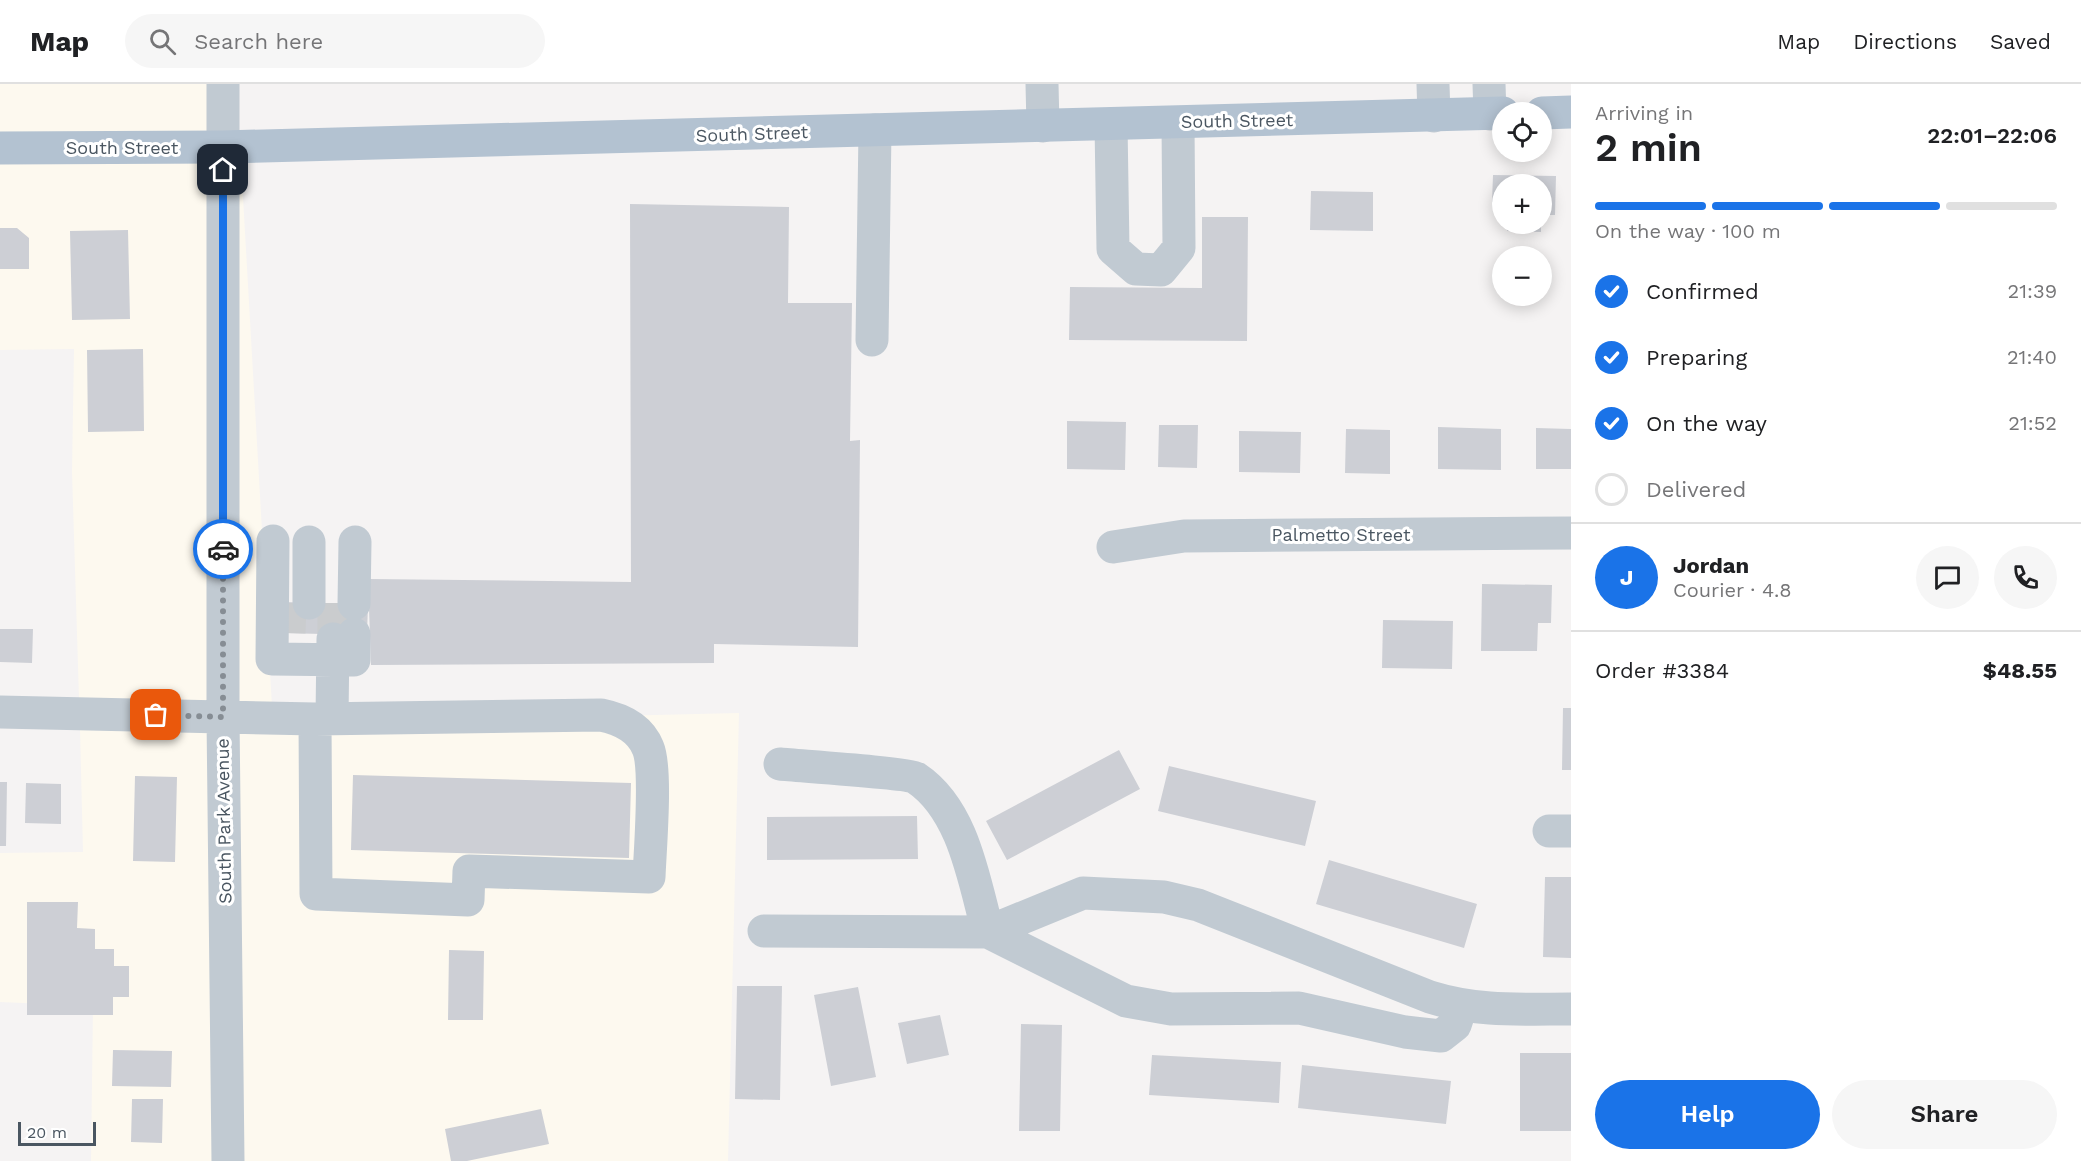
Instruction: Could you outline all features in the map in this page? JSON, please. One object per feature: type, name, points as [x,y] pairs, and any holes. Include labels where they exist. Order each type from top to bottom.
[{"type":"main road","name":"South Street","points":[[0,148],[224,147],[1178,123],[1433,100],[1492,104]]},
{"type":"main road","points":[[1552,112],[1571,112]]},
{"type":"street","name":"South Park Avenue","points":[[223,84],[223,717],[228,1161]]},
{"type":"street","points":[[1042,84],[1043,126]]},
{"type":"street","points":[[1111,124],[1113,249],[1136,269],[1161,270],[1179,248],[1178,123]]},
{"type":"street","points":[[872,340],[875,130]]},
{"type":"street","name":"Palmetto Street","points":[[1113,547],[1184,536],[1571,533]]},
{"type":"street","points":[[0,712],[323,719],[601,715],[620,719],[639,733],[649,749],[652,780],[649,877],[469,871],[468,900],[316,894],[323,719],[321,632],[312,542]]},
{"type":"street","points":[[312,542],[321,632]]},
{"type":"street","points":[[312,542],[272,659],[321,632]]},
{"type":"street","points":[[780,764],[915,777],[941,803],[962,835],[988,932],[1126,1001],[1171,1009],[1299,1008],[1405,1032],[1441,1036],[1455,1025],[1461,1006]]},
{"type":"street","points":[[764,932],[988,932],[1083,893],[1164,897],[1198,905],[1430,997],[1461,1006],[1483,1010],[1571,1009]]},
{"type":"shaded area","points":[[0,84],[210,84],[210,132],[0,133]]},
{"type":"shaded area","points":[[210,162],[210,702],[79,698],[72,472],[74,349],[0,350],[0,163]]},
{"type":"shaded area","points":[[237,162],[241,162],[273,724],[739,713],[728,1161],[241,1161]]},
{"type":"shaded area","points":[[80,729],[210,732],[215,1161],[91,1161],[93,1006],[0,1002],[0,853],[83,852]]},
{"type":"building","points":[[1552,176],[1556,176],[1555,215],[1552,215]]},
{"type":"building","points":[[1311,191],[1373,192],[1373,231],[1310,230]]},
{"type":"building","points":[[630,204],[789,207],[788,303],[852,303],[850,441],[860,440],[858,647],[714,644],[714,663],[371,665],[368,579],[631,582]]},
{"type":"building","points":[[1202,217],[1248,217],[1247,341],[1069,340],[1070,287],[1202,288]]},
{"type":"building","points":[[0,228],[17,228],[29,238],[29,269],[0,269]]},
{"type":"building","points":[[128,230],[130,319],[72,320],[70,231]]},
{"type":"building","points":[[143,349],[144,431],[88,432],[87,350]]},
{"type":"building","points":[[1067,421],[1126,422],[1125,470],[1067,469]]},
{"type":"building","points":[[1159,425],[1198,425],[1197,468],[1158,467]]},
{"type":"building","points":[[1438,427],[1501,429],[1501,470],[1438,469]]},
{"type":"building","points":[[1536,428],[1571,429],[1571,469],[1536,469]]},
{"type":"building","points":[[1346,429],[1390,430],[1390,474],[1345,473]]},
{"type":"building","points":[[1239,431],[1301,432],[1300,473],[1239,472]]},
{"type":"building","points":[[1482,584],[1552,585],[1551,623],[1538,623],[1537,651],[1481,651]]},
{"type":"building","points":[[281,602],[368,604],[367,635],[280,633]]},
{"type":"building","points":[[1383,620],[1453,621],[1452,669],[1382,668]]},
{"type":"building","points":[[0,629],[33,629],[32,663],[0,662]]},
{"type":"building","points":[[1563,708],[1571,708],[1571,770],[1562,770]]},
{"type":"building","points":[[1119,750],[1140,789],[1007,860],[986,821]]},
{"type":"building","points":[[1169,766],[1316,801],[1305,846],[1158,811]]},
{"type":"building","points":[[353,775],[631,783],[629,858],[351,850]]},
{"type":"building","points":[[135,776],[177,777],[175,862],[133,861]]},
{"type":"building","points":[[0,782],[7,782],[6,846],[0,846]]},
{"type":"building","points":[[26,783],[61,784],[61,824],[25,823]]},
{"type":"building","points":[[917,816],[918,859],[767,860],[767,817]]},
{"type":"building","points":[[1329,860],[1477,904],[1464,948],[1316,904]]},
{"type":"building","points":[[1545,877],[1571,877],[1571,958],[1543,957]]},
{"type":"building","points":[[27,902],[78,902],[77,928],[95,929],[95,949],[114,949],[114,966],[129,966],[129,997],[113,997],[113,1015],[27,1015]]},
{"type":"building","points":[[449,950],[484,951],[483,1020],[448,1020]]},
{"type":"building","points":[[737,986],[782,986],[780,1100],[735,1099]]},
{"type":"building","points":[[858,987],[876,1077],[831,1086],[814,995]]},
{"type":"building","points":[[940,1015],[949,1055],[907,1064],[898,1023]]},
{"type":"building","points":[[1021,1024],[1062,1025],[1060,1131],[1019,1131]]},
{"type":"building","points":[[113,1050],[172,1051],[171,1087],[112,1086]]},
{"type":"building","points":[[1520,1053],[1571,1053],[1571,1131],[1520,1131]]},
{"type":"building","points":[[1152,1055],[1281,1062],[1279,1103],[1149,1095]]},
{"type":"building","points":[[1302,1065],[1451,1081],[1446,1124],[1298,1108]]},
{"type":"building","points":[[132,1099],[163,1099],[162,1143],[131,1142]]},
{"type":"building","points":[[541,1109],[549,1144],[467,1161],[451,1161],[445,1129]]},
{"type":"tunnel","points":[[289,633],[290,603]]},
{"type":"tunnel","points":[[334,603],[334,634]]},
{"type":"way so far","points":[[156,715],[223,717],[223,549]]},
{"type":"route","points":[[223,170],[223,549]]}]
